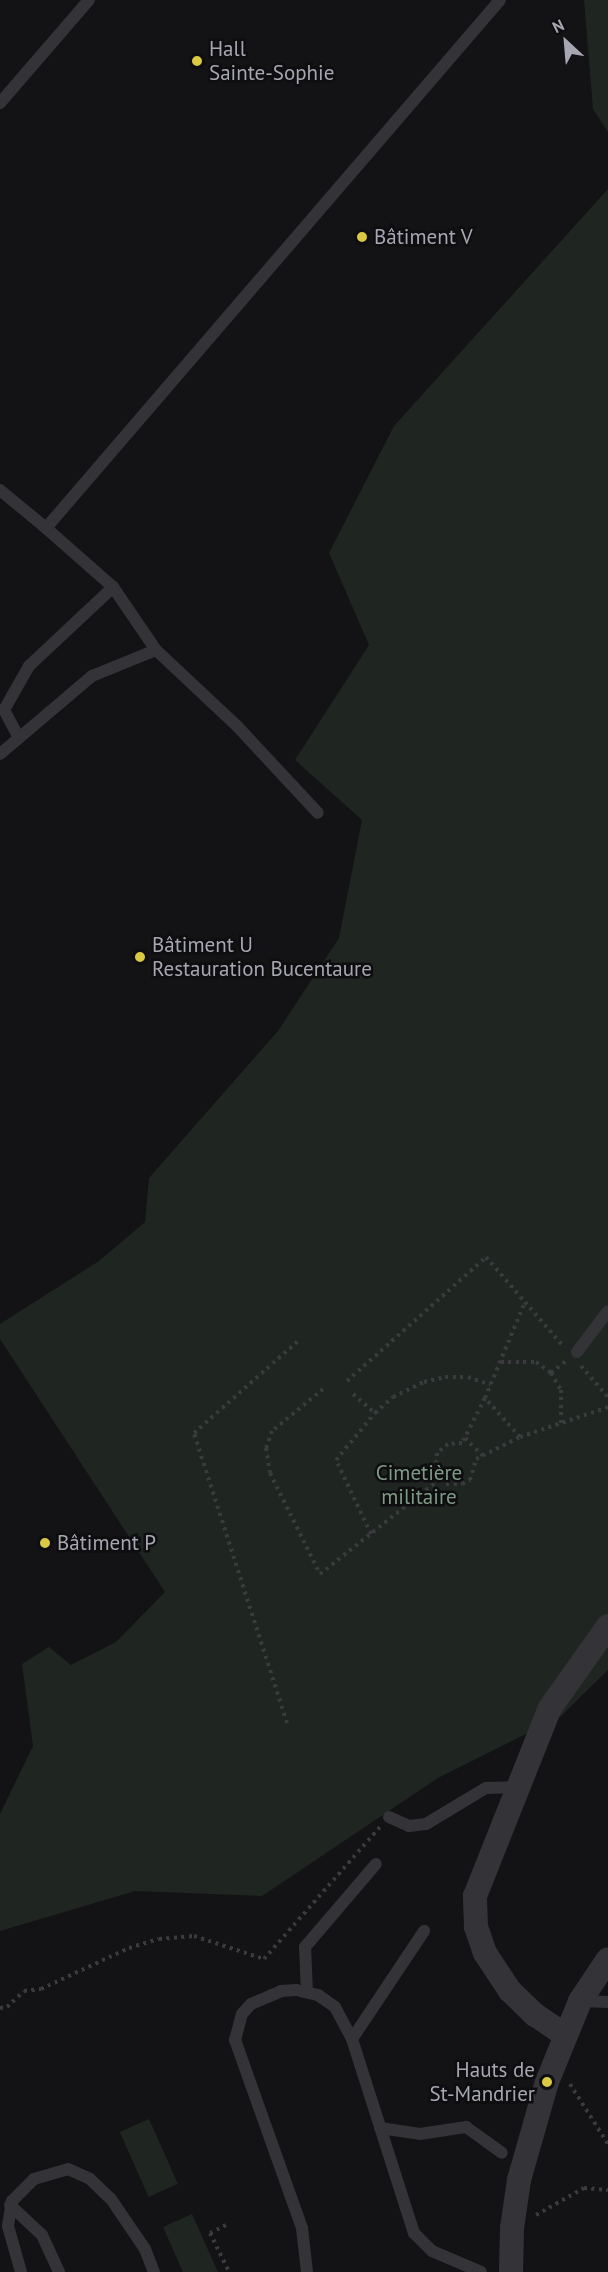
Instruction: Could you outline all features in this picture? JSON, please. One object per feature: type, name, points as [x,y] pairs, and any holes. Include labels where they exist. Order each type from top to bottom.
[{"type":"street","points":[[565,2035],[535,2015],[510,1991],[485,1953],[476,1927],[475,1896],[516,1787],[550,1708],[608,1626]]},
{"type":"street","points":[[511,2272],[512,2228],[519,2180],[556,2059],[580,2001],[608,1959]]},
{"type":"lane","points":[[0,103],[89,0]]},
{"type":"lane","points":[[46,528],[500,0]]},
{"type":"lane","points":[[0,490],[113,587],[156,650],[238,727],[318,813]]},
{"type":"lane","points":[[19,738],[4,710],[29,666],[113,587]]},
{"type":"lane","points":[[0,754],[92,676],[156,650]]},
{"type":"lane","points":[[576,1357],[608,1311]]},
{"type":"lane","points":[[389,1816],[409,1826],[426,1824],[486,1788],[516,1787]]},
{"type":"lane","points":[[307,1992],[305,1947],[376,1864]]},
{"type":"lane","points":[[352,2039],[424,1931]]},
{"type":"lane","points":[[307,2272],[302,2228],[235,2040],[242,2014],[251,2004],[281,1991],[307,1992],[335,2007],[352,2039],[407,2215],[421,2244],[481,2272]]},
{"type":"lane","points":[[580,2001],[608,2002]]},
{"type":"lane","points":[[380,2127],[420,2134],[466,2127],[502,2153]]},
{"type":"lane","points":[[21,2272],[8,2226],[10,2205],[24,2186],[45,2174],[68,2169],[79,2172],[101,2188],[121,2211],[145,2249],[154,2272]]},
{"type":"lane","points":[[10,2205],[42,2235],[59,2272]]},
{"type":"path","points":[[347,1382],[486,1257],[576,1357],[608,1397]]},
{"type":"path","points":[[525,1302],[491,1386],[465,1438],[437,1453],[434,1467],[440,1479],[447,1484],[462,1484],[475,1474],[477,1459],[520,1437],[608,1407]]},
{"type":"path","points":[[287,1723],[194,1433],[298,1341]]},
{"type":"path","points":[[501,1362],[536,1362],[551,1373],[561,1390],[561,1423]]},
{"type":"path","points":[[370,1534],[336,1460],[375,1413],[393,1397],[445,1377],[468,1377],[491,1386]]},
{"type":"path","points":[[323,1389],[272,1431],[266,1448],[270,1473],[320,1574],[440,1479]]},
{"type":"path","points":[[353,1395],[375,1413]]},
{"type":"path","points":[[485,1398],[520,1437]]},
{"type":"path","points":[[465,1438],[483,1456]]},
{"type":"path","points":[[0,2008],[7,2007],[24,1991],[41,1989],[129,1948],[159,1939],[194,1936],[264,1959],[389,1816]]},
{"type":"path","points":[[556,2059],[608,2144]]},
{"type":"path","points":[[512,2228],[584,2188],[608,2190]]},
{"type":"path","points":[[226,2225],[210,2233],[229,2272]]},
{"type":"green space","points":[[584,0],[608,0],[608,132],[593,109]]},
{"type":"green space","name":"Cimetière militaire","points":[[608,189],[608,1670],[560,1717],[438,1778],[262,1896],[135,1891],[0,1931],[0,1814],[33,1746],[22,1664],[49,1647],[71,1665],[116,1642],[165,1592],[0,1339],[0,1324],[99,1261],[145,1222],[149,1178],[278,1031],[339,938],[362,820],[295,760],[369,645],[329,553],[394,426]]},
{"type":"green space","points":[[149,2119],[178,2184],[149,2197],[120,2132]]},
{"type":"green space","points":[[192,2214],[218,2272],[183,2272],[163,2227]]},
{"type":"place","name":"Hall Sainte-Sophie","points":[[197,61]]},
{"type":"place","name":"Bâtiment V","points":[[362,237]]},
{"type":"place","name":"Bâtiment U Restauration Bucentaure","points":[[140,957]]},
{"type":"place","name":"Bâtiment P","points":[[45,1543]]},
{"type":"place","name":"Hauts de St-Mandrier","points":[[547,2082]]}]
